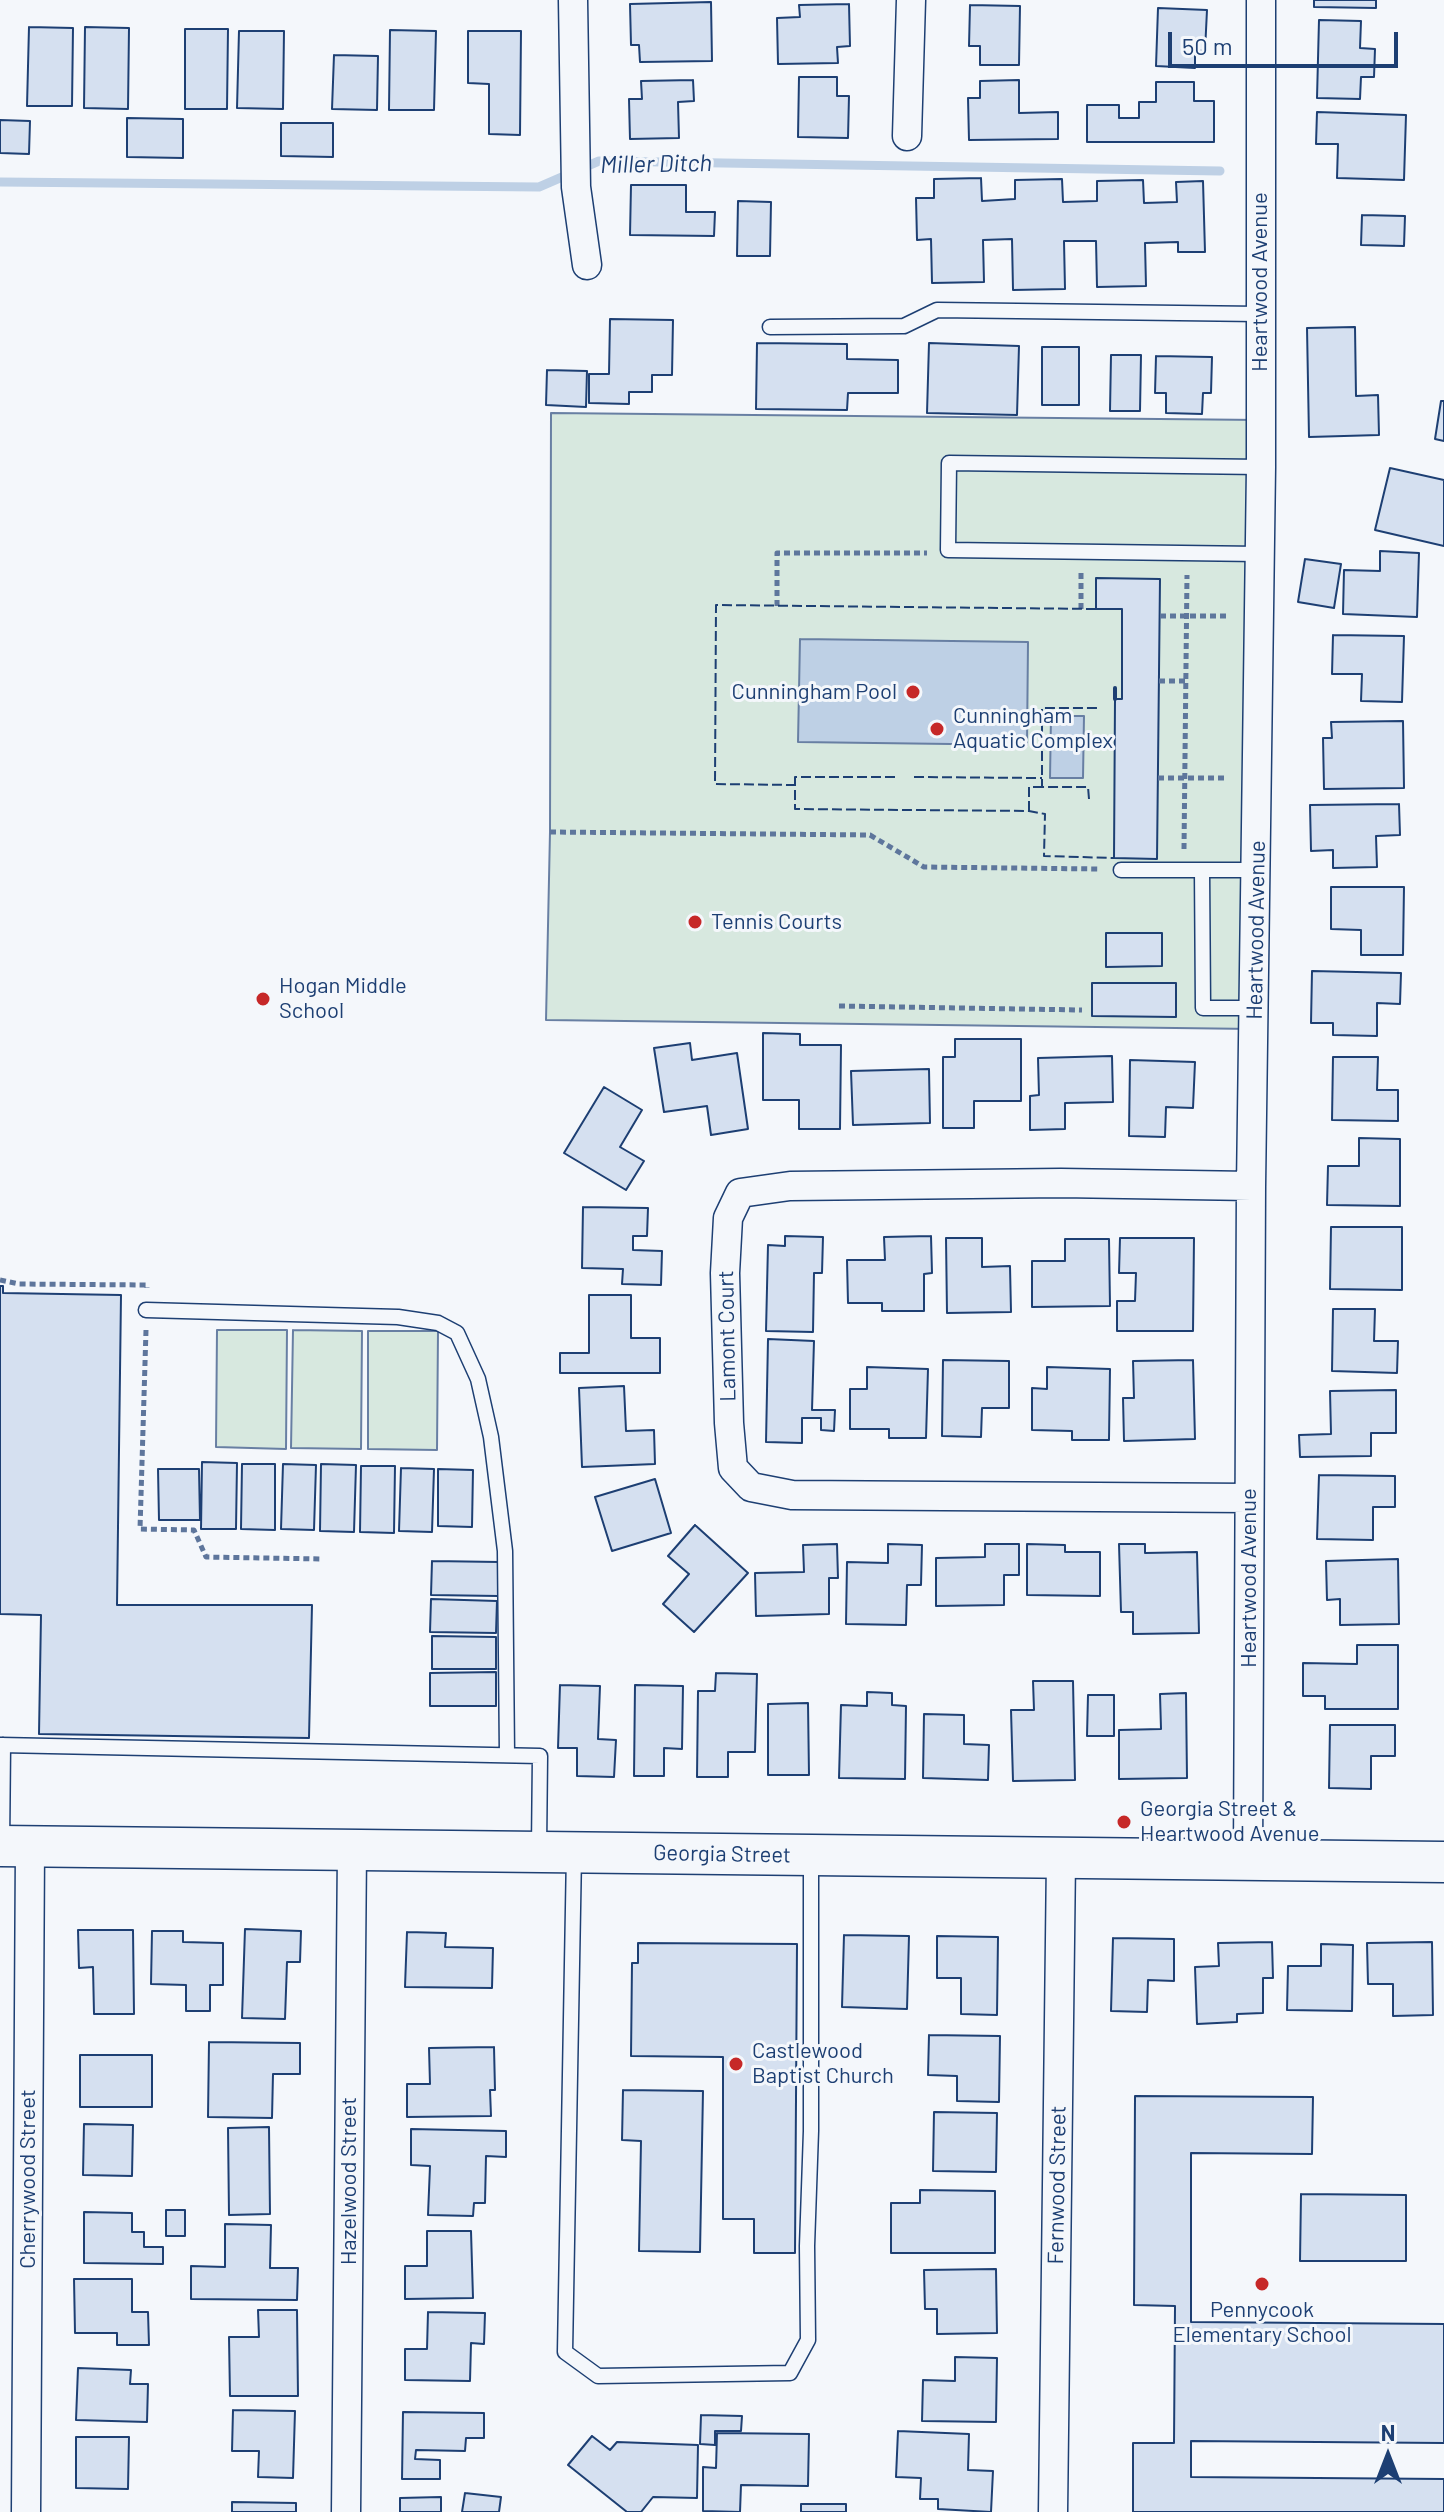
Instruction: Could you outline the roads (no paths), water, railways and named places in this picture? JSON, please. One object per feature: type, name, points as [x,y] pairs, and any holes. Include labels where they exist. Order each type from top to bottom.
[{"type":"main road","name":"Georgia Street","points":[[11,1846],[1444,1862]]},
{"type":"street","points":[[573,0],[576,187],[587,265]]},
{"type":"street","points":[[907,136],[911,0]]},
{"type":"street","name":"Heartwood Avenue","points":[[1248,1860],[1251,1186],[1261,467],[1261,0]]},
{"type":"street","name":"Lamont Court","points":[[1249,1498],[792,1495],[751,1487],[733,1468],[725,1273],[728,1218],[740,1193],[790,1186],[1045,1183],[1251,1186]]},
{"type":"street","name":"Cherrywood Street","points":[[11,1846],[26,2512]]},
{"type":"street","name":"Hazelwood Street","points":[[346,2512],[352,1850]]},
{"type":"street","name":"Fernwood Street","points":[[1053,2512],[1061,1858]]},
{"type":"lane","points":[[770,327],[904,326],[937,310],[1259,314]]},
{"type":"lane","points":[[1259,554],[948,550],[949,463],[1261,467]]},
{"type":"lane","points":[[1121,870],[1257,870]]},
{"type":"lane","points":[[1202,870],[1203,1008],[1255,1008]]},
{"type":"lane","points":[[146,1310],[398,1317],[438,1323],[457,1333],[478,1379],[491,1437],[505,1551],[507,1755]]},
{"type":"lane","points":[[11,1846],[2,1745],[540,1756],[556,1852],[565,2352],[598,2376],[790,2373],[808,2340],[810,1855]]},
{"type":"water","name":"Cunningham Pool","points":[[800,639],[1028,642],[1027,745],[798,742]]},
{"type":"water","points":[[1051,716],[1084,716],[1083,778],[1050,778]]},
{"type":"waterway","name":"Miller Ditch","points":[[0,182],[539,187],[599,161],[1220,171]]},
{"type":"place","name":"Cunningham Pool","points":[[913,692]]},
{"type":"place","name":"Cunningham Aquatic Complex","points":[[937,729]]},
{"type":"place","name":"Tennis Courts","points":[[695,922]]},
{"type":"place","name":"Hogan Middle School","points":[[263,999]]},
{"type":"place","name":"Georgia Street & Heartwood Avenue","points":[[1124,1822]]},
{"type":"place","name":"Castlewood Baptist Church","points":[[736,2064]]},
{"type":"place","name":"Pennycook Elementary School","points":[[1262,2284]]}]
